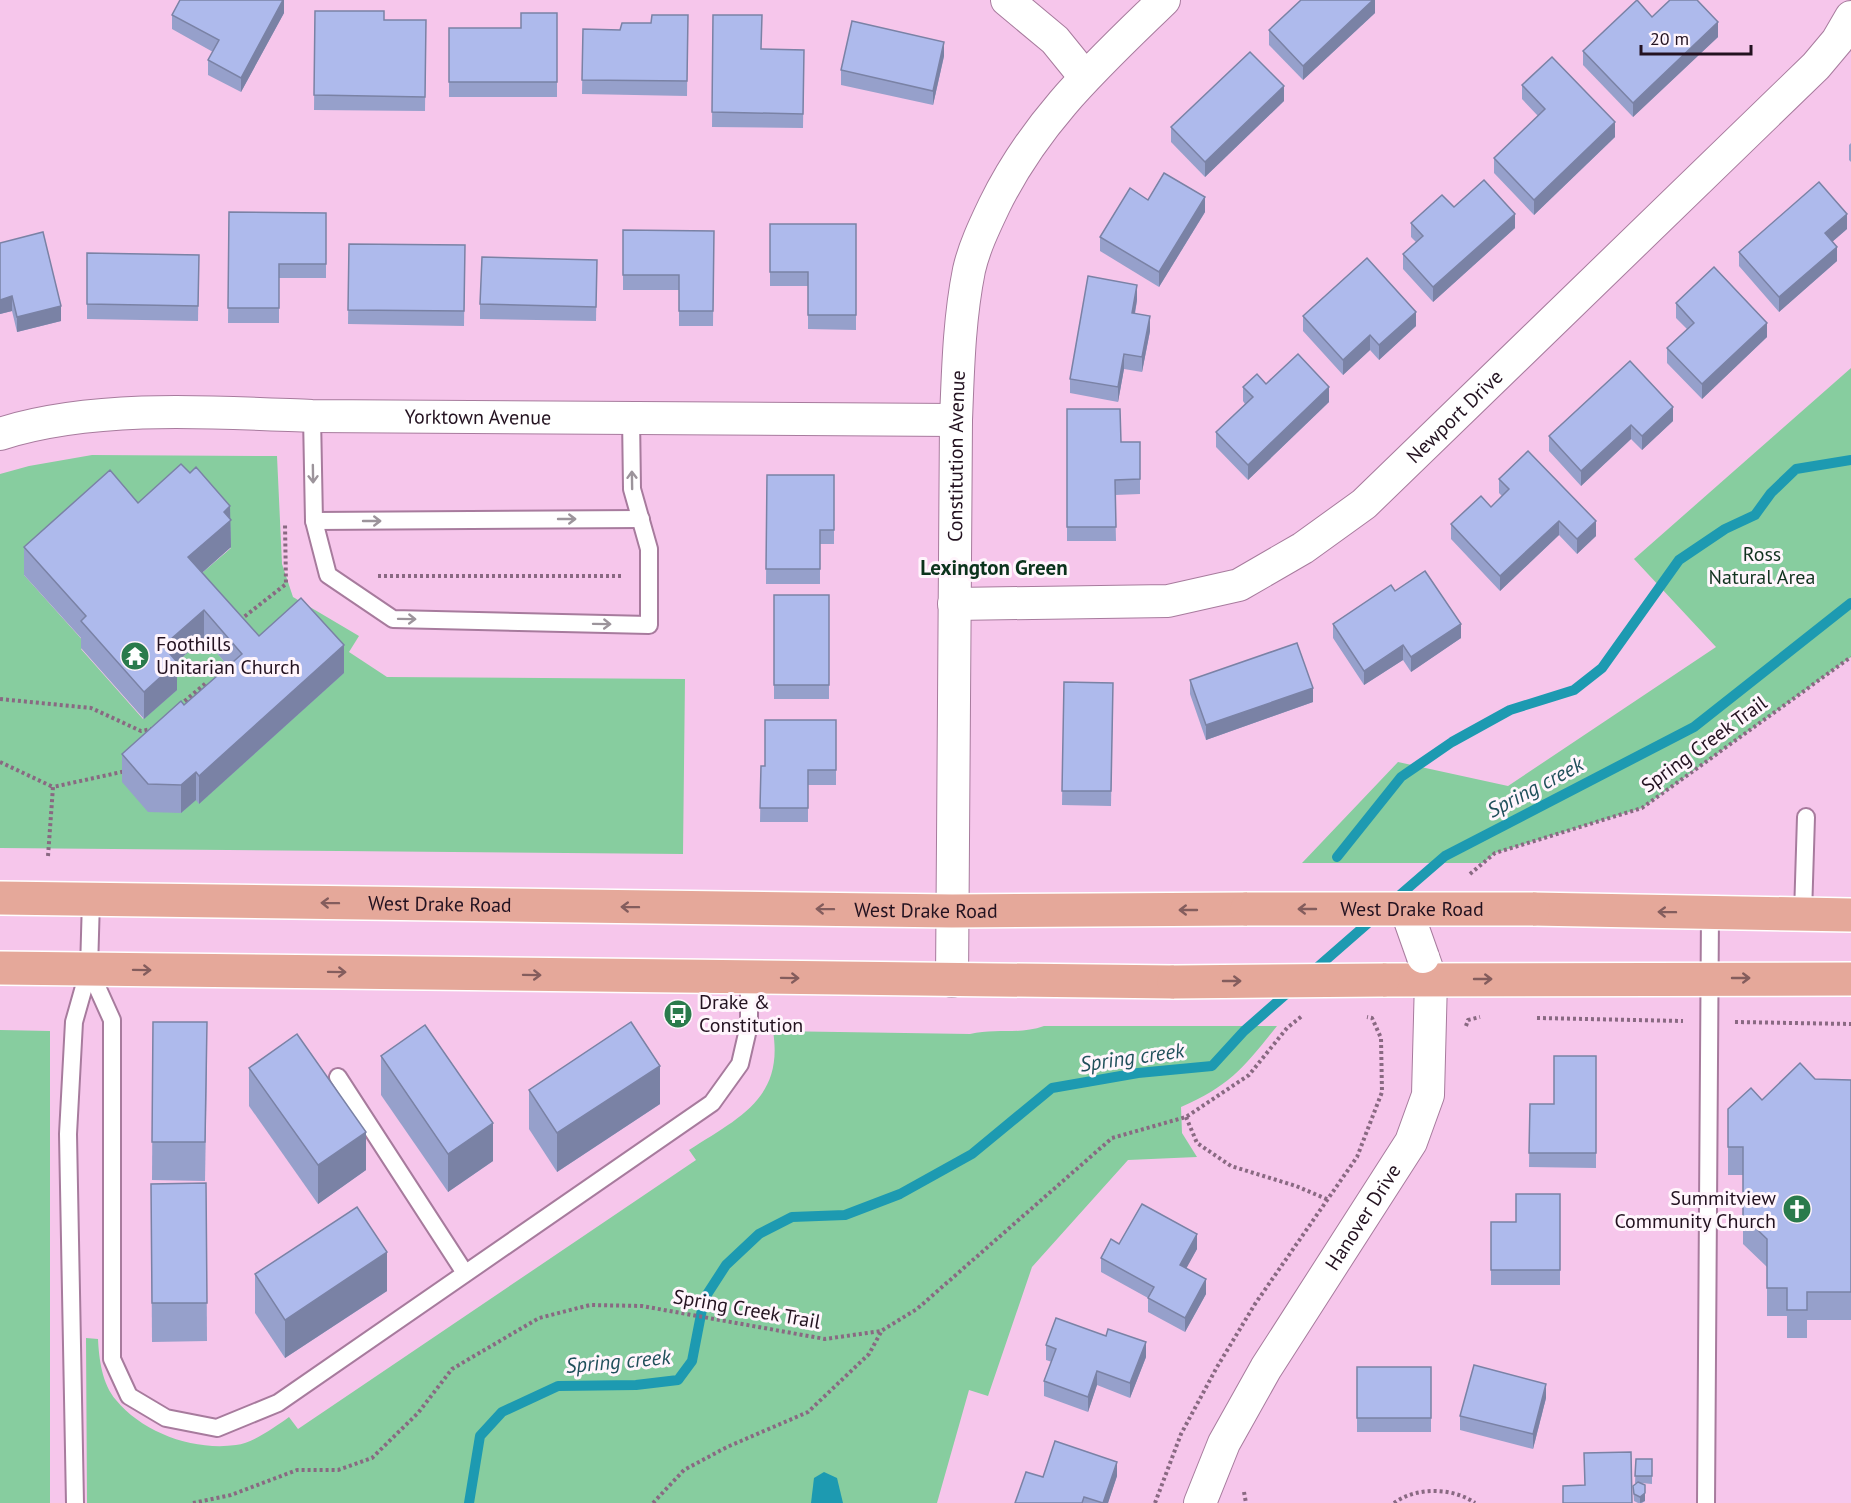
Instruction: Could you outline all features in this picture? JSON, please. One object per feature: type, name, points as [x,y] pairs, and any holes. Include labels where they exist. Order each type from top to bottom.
[{"type":"main road","name":"West Drake Road","points":[[0,898],[952,911],[1533,909],[1851,915]]},
{"type":"main road","points":[[0,968],[1174,982],[1383,980],[1427,968],[1708,978],[1851,979]]},
{"type":"street","points":[[1008,0],[1054,40],[1085,77]]},
{"type":"street","name":"Constitution Avenue","points":[[952,981],[956,420],[960,330],[969,269],[983,228],[1012,169],[1045,121],[1085,77],[1164,0]]},
{"type":"street","name":"Newport Drive","points":[[954,604],[1168,601],[1239,585],[1303,548],[1364,504],[1807,75],[1837,41],[1851,17]]},
{"type":"street","name":"Yorktown Avenue","points":[[0,434],[73,419],[208,412],[312,416],[956,420]]},
{"type":"street","name":"Hanover Drive","points":[[1200,1503],[1224,1443],[1266,1368],[1411,1142],[1424,1112],[1428,1095],[1427,968],[1406,909]]},
{"type":"lane","points":[[312,416],[314,521],[328,575],[393,619],[649,625],[649,549],[632,489],[631,417]]},
{"type":"lane","points":[[314,521],[641,519]]},
{"type":"lane","points":[[1803,914],[1806,817]]},
{"type":"lane","points":[[75,1503],[68,1134],[74,1022],[89,969],[91,900]]},
{"type":"lane","points":[[1706,1503],[1710,913]]},
{"type":"lane","points":[[89,969],[112,1020],[112,1359],[129,1396],[166,1418],[217,1428],[278,1403],[712,1103],[740,1064],[749,1024],[749,978]]},
{"type":"lane","points":[[338,1077],[465,1274]]},
{"type":"path","points":[[236,622],[286,584],[289,575],[285,518]]},
{"type":"path","points":[[379,576],[626,576]]},
{"type":"path","name":"Spring Creek Trail","points":[[1495,853],[1642,808],[1851,657]]},
{"type":"path","points":[[173,711],[206,683]]},
{"type":"path","points":[[0,699],[91,708],[141,731],[149,731],[157,724]]},
{"type":"path","points":[[0,762],[52,787],[137,769]]},
{"type":"path","points":[[48,856],[52,787]]},
{"type":"path","points":[[1155,1503],[1181,1434],[1217,1367],[1255,1304],[1357,1157],[1382,1092],[1381,1038],[1375,1018],[1361,1015]]},
{"type":"path","points":[[1462,1036],[1468,1020],[1489,1015]]},
{"type":"path","points":[[1528,1016],[1682,1021]]},
{"type":"path","points":[[1734,1022],[1851,1024]]},
{"type":"path","name":"Spring Creek Trail","points":[[193,1503],[231,1495],[289,1472],[339,1470],[358,1466],[372,1458],[418,1413],[452,1369],[539,1318],[590,1305],[642,1306],[825,1340],[881,1331],[917,1309],[1112,1138],[1186,1117],[1249,1075],[1287,1028]]},
{"type":"path","points":[[1186,1117],[1197,1143],[1231,1166],[1296,1186],[1365,1215]]},
{"type":"path","points":[[653,1503],[684,1470],[727,1447],[808,1412],[869,1354],[881,1331]]},
{"type":"path","points":[[1246,1503],[1244,1494],[1248,1484]]},
{"type":"path","points":[[1394,1503],[1416,1493],[1437,1491],[1455,1494],[1474,1503]]},
{"type":"green space","name":"Ross Natural Area","points":[[1851,368],[1851,657],[1642,808],[1495,853],[1483,863],[1302,863],[1398,762],[1508,786],[1716,647],[1634,559]]},
{"type":"green space","points":[[92,455],[277,456],[282,564],[293,597],[359,636],[349,652],[387,677],[685,679],[683,854],[0,848],[0,474],[29,466]],"holes":[[[231,548],[188,585],[259,664],[242,682],[204,638],[163,674],[143,719],[81,649],[86,644],[24,575]]]},
{"type":"green space","points":[[1044,1026],[1277,1026],[1235,1074],[1212,1091],[1181,1107],[1182,1133],[1197,1157],[1128,1160],[1032,1267],[988,1396],[969,1390],[937,1503],[87,1503],[86,1338],[98,1339],[104,1379],[116,1400],[140,1422],[170,1437],[203,1445],[243,1444],[271,1430],[289,1417],[298,1429],[696,1160],[689,1150],[740,1116],[754,1104],[764,1090],[771,1074],[775,1054],[773,1031],[970,1034],[1026,1030]]},
{"type":"green space","points":[[0,1030],[50,1031],[50,1503],[0,1503]]},
{"type":"water","points":[[824,1472],[837,1478],[843,1503],[811,1503],[814,1478]]},
{"type":"building","points":[[180,0],[283,0],[241,78],[208,60],[219,40],[172,15]]},
{"type":"building","points":[[1301,0],[1373,0],[1303,66],[1269,30]]},
{"type":"building","points":[[1637,0],[1652,17],[1670,0],[1697,0],[1718,22],[1633,103],[1583,51]]},
{"type":"building","points":[[315,11],[384,11],[384,20],[426,20],[425,97],[314,95]]},
{"type":"building","points":[[521,13],[557,13],[557,82],[449,82],[449,28],[521,28]]},
{"type":"building","points":[[652,15],[688,15],[687,81],[582,80],[583,29],[620,30],[622,23],[651,23]]},
{"type":"building","points":[[713,15],[762,15],[761,49],[804,50],[803,114],[712,112]]},
{"type":"building","points":[[852,21],[944,42],[933,91],[841,70]]},
{"type":"building","points":[[1250,52],[1284,86],[1205,162],[1171,127]]},
{"type":"building","points":[[1552,57],[1615,122],[1534,200],[1494,158],[1545,109],[1522,85]]},
{"type":"building","points":[[1164,173],[1205,197],[1159,272],[1100,237],[1130,188],[1148,200]]},
{"type":"building","points":[[1484,180],[1515,214],[1433,287],[1403,254],[1423,236],[1411,223],[1442,195],[1454,207]]},
{"type":"building","points":[[1819,182],[1847,214],[1825,233],[1837,247],[1779,297],[1739,252]]},
{"type":"building","points":[[229,212],[326,213],[326,264],[279,264],[279,308],[228,308]]},
{"type":"building","points":[[770,224],[856,224],[856,315],[808,315],[808,272],[770,272]]},
{"type":"building","points":[[623,230],[714,231],[713,311],[679,311],[679,275],[623,275]]},
{"type":"building","points":[[43,232],[61,306],[17,317],[12,296],[0,300],[0,243]]},
{"type":"building","points":[[349,244],[465,245],[464,311],[348,310]]},
{"type":"building","points":[[87,253],[199,255],[198,306],[87,304]]},
{"type":"building","points":[[482,257],[597,260],[596,307],[480,304]]},
{"type":"building","points":[[1367,258],[1416,312],[1379,345],[1370,335],[1343,360],[1303,316]]},
{"type":"building","points":[[1714,267],[1767,323],[1702,384],[1667,348],[1694,323],[1676,303]]},
{"type":"building","points":[[1088,276],[1137,285],[1132,313],[1150,316],[1142,357],[1124,354],[1118,387],[1070,379]]},
{"type":"building","points":[[1298,354],[1329,387],[1248,465],[1216,432],[1253,397],[1243,387],[1257,374],[1266,384]]},
{"type":"building","points":[[1630,361],[1673,407],[1642,436],[1631,425],[1581,471],[1549,436]]},
{"type":"building","points":[[1067,409],[1120,409],[1121,442],[1140,442],[1140,479],[1115,480],[1116,527],[1067,527]]},
{"type":"building","points":[[1528,451],[1596,521],[1577,539],[1559,521],[1500,576],[1451,524],[1481,496],[1491,507],[1509,489],[1499,479]]},
{"type":"building","name":"Foothills Unitarian Church","points":[[181,464],[190,473],[196,467],[230,506],[224,512],[231,520],[188,557],[259,636],[301,598],[344,645],[199,776],[196,772],[181,785],[148,784],[122,754],[181,701],[184,705],[242,654],[204,610],[163,646],[177,662],[144,692],[81,621],[86,616],[24,547],[110,470],[138,503]]},
{"type":"building","points":[[767,475],[834,475],[834,530],[820,530],[820,569],[766,569]]},
{"type":"building","points":[[1425,571],[1461,624],[1411,657],[1403,645],[1364,671],[1333,624],[1391,585],[1395,591]]},
{"type":"building","points":[[774,595],[829,595],[829,685],[774,685]]},
{"type":"building","points":[[1297,643],[1313,688],[1206,725],[1190,680]]},
{"type":"building","points":[[1064,682],[1113,683],[1111,791],[1062,791]]},
{"type":"building","points":[[765,720],[836,720],[836,770],[808,770],[808,808],[760,808],[761,766],[765,766]]},
{"type":"building","points":[[153,1022],[207,1022],[205,1142],[152,1142]]},
{"type":"building","points":[[631,1022],[660,1066],[557,1133],[529,1090]]},
{"type":"building","points":[[425,1025],[493,1123],[448,1154],[381,1056]]},
{"type":"building","points":[[297,1034],[366,1132],[318,1165],[249,1068]]},
{"type":"building","points":[[1554,1056],[1596,1056],[1596,1153],[1529,1153],[1530,1104],[1554,1104]]},
{"type":"building","name":"Summitview Community Church","points":[[1800,1063],[1815,1079],[1851,1080],[1851,1292],[1807,1292],[1807,1310],[1787,1310],[1787,1288],[1767,1288],[1767,1239],[1743,1216],[1743,1147],[1728,1147],[1728,1109],[1751,1088],[1762,1100]]},
{"type":"building","points":[[206,1183],[207,1303],[152,1303],[151,1184]]},
{"type":"building","points":[[1516,1194],[1560,1194],[1560,1270],[1491,1270],[1491,1222],[1516,1222]]},
{"type":"building","points":[[1142,1204],[1197,1234],[1180,1265],[1206,1279],[1185,1318],[1148,1298],[1154,1287],[1101,1258],[1111,1239],[1119,1244]]},
{"type":"building","points":[[357,1207],[387,1252],[285,1320],[255,1274]]},
{"type":"building","points":[[1056,1318],[1106,1336],[1108,1329],[1146,1342],[1130,1383],[1097,1371],[1088,1397],[1044,1381],[1056,1349],[1046,1345]]},
{"type":"building","points":[[1474,1365],[1546,1384],[1533,1434],[1460,1416]]},
{"type":"building","points":[[1357,1367],[1431,1367],[1431,1418],[1357,1418]]},
{"type":"building","points":[[1055,1441],[1117,1462],[1103,1503],[1084,1497],[1082,1503],[1015,1503],[1026,1472],[1043,1477]]},
{"type":"building","points":[[1631,1452],[1632,1503],[1563,1503],[1563,1486],[1585,1485],[1584,1453]]},
{"type":"building","points":[[1636,1459],[1652,1459],[1652,1476],[1635,1476]]},
{"type":"building","points":[[1638,1482],[1645,1485],[1645,1493],[1640,1497],[1634,1494],[1633,1486]]},
{"type":"waterway","points":[[1337,857],[1401,777],[1452,742],[1510,710],[1574,690],[1602,668],[1679,560],[1725,529],[1755,515],[1771,493],[1796,469],[1851,460]]},
{"type":"waterway","name":"Spring creek","points":[[1393,901],[1445,856],[1694,727],[1851,603]]},
{"type":"waterway","name":"Spring creek","points":[[1312,972],[1375,917]]},
{"type":"waterway","name":"Spring creek","points":[[469,1503],[480,1436],[502,1412],[558,1386],[636,1385],[678,1380],[692,1361],[704,1299],[726,1265],[759,1234],[792,1217],[845,1215],[900,1194],[972,1154],[1052,1088],[1138,1073],[1212,1066],[1244,1031],[1293,988]]},
{"type":"place","name":"Foothills Unitarian Church","points":[[135,656]]},
{"type":"place","name":"Drake & Constitution","points":[[678,1014]]},
{"type":"place","name":"Summitview Community Church","points":[[1797,1209]]},
{"type":"district","name":"Lexington Green","points":[[994,567]]}]
